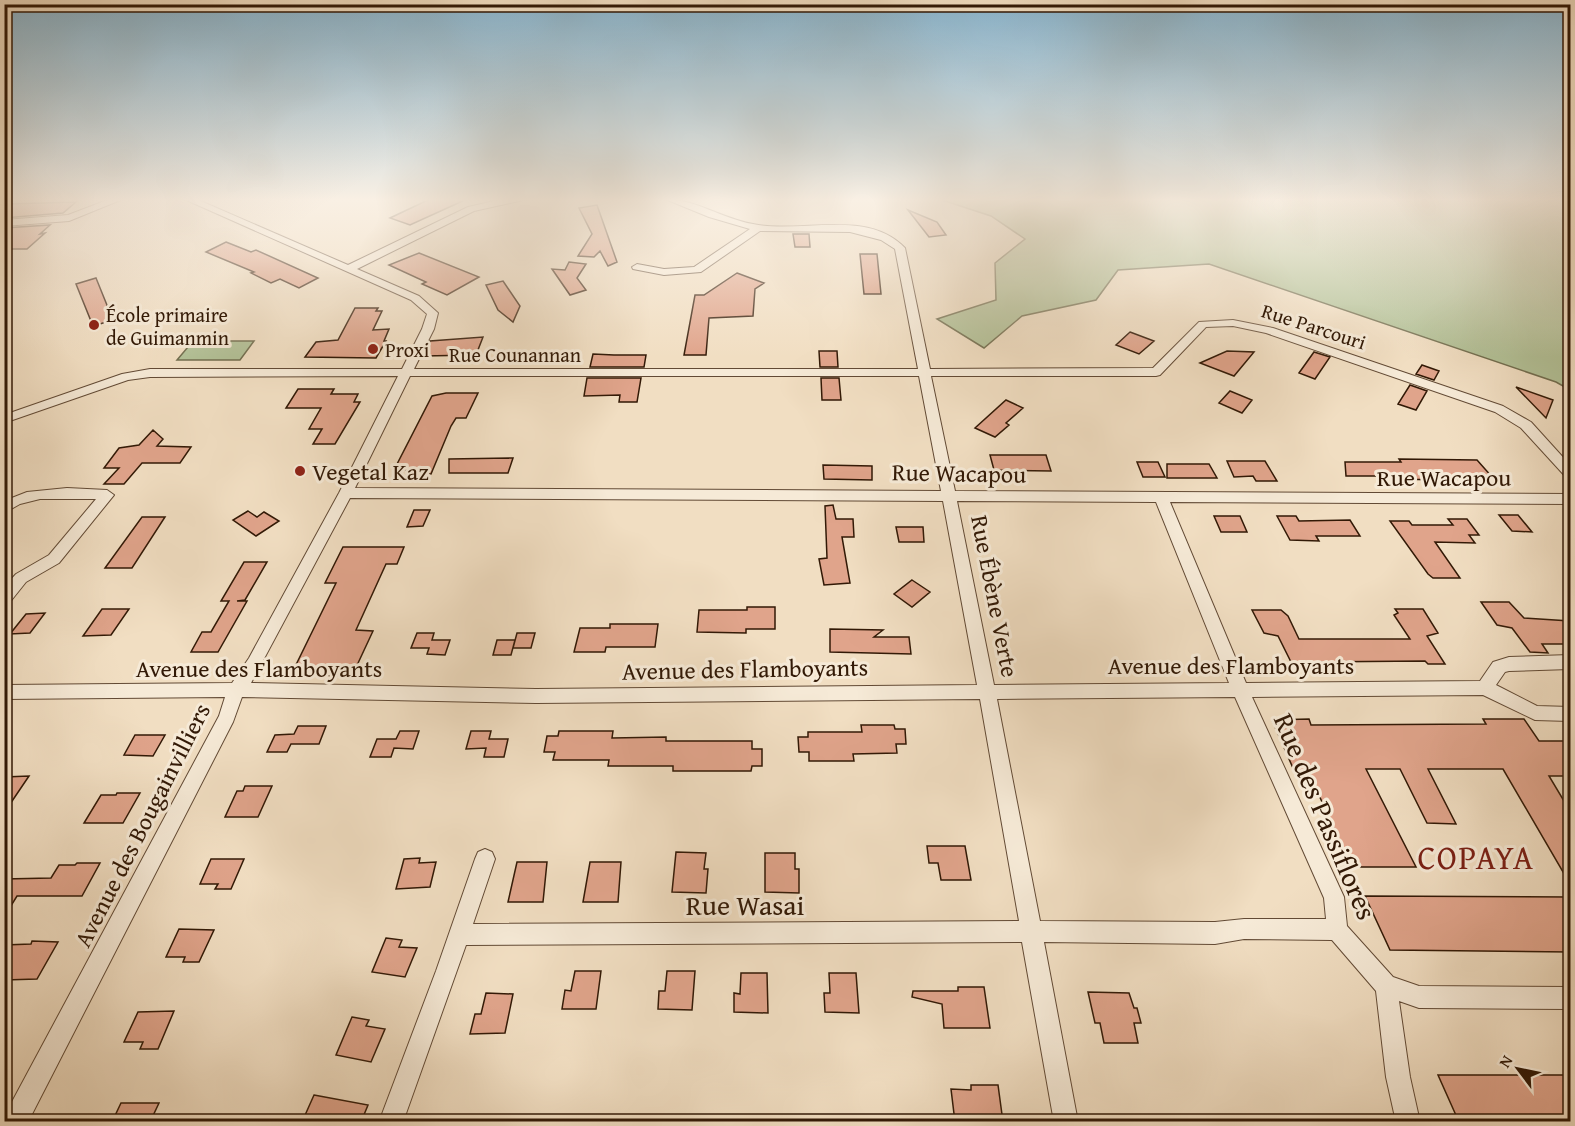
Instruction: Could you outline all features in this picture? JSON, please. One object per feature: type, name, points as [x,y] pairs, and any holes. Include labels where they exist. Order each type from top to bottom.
[{"type":"street","name":"Avenue des Bougainvilliers","points":[[15,1122],[227,717],[236,691],[255,663],[346,493],[428,328],[433,313],[416,298],[308,252]]},
{"type":"street","points":[[348,269],[384,252]]},
{"type":"street","points":[[637,267],[664,272],[697,270],[724,252]]},
{"type":"street","name":"Rue Ébène Verte","points":[[901,252],[926,373],[1066,1122]]},
{"type":"street","name":"Rue Parcouri","points":[[926,373],[1156,372],[1203,324],[1233,323],[1269,330],[1499,409],[1526,425],[1570,473]]},
{"type":"street","name":"Rue Counannan","points":[[4,419],[126,377],[150,373],[926,373]]},
{"type":"street","name":"Rue Wacapou","points":[[346,493],[1570,499]]},
{"type":"street","points":[[4,508],[16,499],[36,494],[106,495],[54,559],[21,578],[4,598]]},
{"type":"street","name":"Rue des Passiflores","points":[[1161,498],[1240,689],[1334,897],[1337,930],[1386,986]]},
{"type":"street","points":[[4,575],[21,578]]},
{"type":"street","points":[[1570,662],[1509,664],[1499,667],[1485,688],[1535,713],[1570,714]]},
{"type":"street","name":"Avenue des Flamboyants","points":[[4,692],[236,691],[536,696],[1485,688]]},
{"type":"street","points":[[390,1122],[460,935],[485,859]]},
{"type":"street","name":"Rue Wasai","points":[[460,935],[1030,931],[1215,933],[1244,929],[1337,930]]},
{"type":"street","points":[[1408,1122],[1398,1077],[1386,986],[1419,997],[1570,998]]},
{"type":"green space","points":[[1009,252],[1570,252],[1570,390],[1556,382],[1209,264],[1118,270],[1096,300],[1022,316],[984,348],[937,319],[996,300],[995,263]]},
{"type":"green space","points":[[193,341],[254,341],[240,360],[177,360]]},
{"type":"building","points":[[206,252],[259,252],[318,278],[299,288],[280,279],[271,283],[251,273],[254,272]]},
{"type":"building","points":[[581,252],[599,252],[594,257],[578,256]]},
{"type":"building","points":[[600,252],[613,252],[617,262],[608,266]]},
{"type":"building","points":[[419,253],[479,277],[447,295],[422,284],[426,282],[389,265]]},
{"type":"building","points":[[860,254],[877,254],[881,294],[864,294]]},
{"type":"building","points":[[569,262],[586,264],[577,278],[586,290],[570,295],[552,269],[565,270]]},
{"type":"building","points":[[737,273],[764,283],[755,289],[753,316],[709,318],[706,355],[684,355],[695,295],[704,295]]},
{"type":"building","points":[[96,278],[113,320],[93,326],[76,284]]},
{"type":"building","points":[[503,281],[520,306],[513,322],[498,310],[486,285]]},
{"type":"building","points":[[355,308],[378,308],[376,311],[382,311],[373,330],[389,329],[384,341],[386,341],[376,358],[305,357],[316,342],[338,340]]},
{"type":"building","points":[[1130,332],[1154,341],[1139,354],[1116,345]]},
{"type":"building","points":[[483,337],[476,355],[423,356],[430,341]]},
{"type":"building","points":[[819,351],[837,351],[838,367],[820,367]]},
{"type":"building","points":[[1227,351],[1254,352],[1234,376],[1200,363]]},
{"type":"building","points":[[1314,352],[1330,357],[1315,379],[1299,373]]},
{"type":"building","points":[[593,354],[646,355],[644,367],[590,367]]},
{"type":"building","points":[[1422,365],[1439,371],[1434,380],[1416,374]]},
{"type":"building","points":[[587,378],[641,378],[637,402],[619,402],[620,395],[584,396]]},
{"type":"building","points":[[821,378],[839,378],[841,400],[822,400]]},
{"type":"building","points":[[1410,385],[1427,391],[1416,410],[1398,404]]},
{"type":"building","points":[[1516,387],[1553,400],[1546,418]]},
{"type":"building","points":[[298,389],[334,389],[331,394],[358,394],[354,402],[360,402],[335,444],[313,444],[322,429],[309,429],[321,408],[286,408]]},
{"type":"building","points":[[1230,391],[1252,400],[1242,413],[1219,403]]},
{"type":"building","points":[[446,393],[478,393],[466,418],[456,418],[451,426],[431,474],[407,474],[409,470],[394,470],[432,396]]},
{"type":"building","points":[[1006,400],[1023,408],[1006,423],[1009,425],[995,437],[975,428]]},
{"type":"building","points":[[153,430],[163,439],[157,446],[191,447],[180,463],[142,463],[124,484],[104,484],[119,468],[104,468],[119,448],[139,445]]},
{"type":"building","points":[[990,455],[1046,455],[1051,471],[994,470]]},
{"type":"building","points":[[513,458],[508,473],[449,473],[449,459]]},
{"type":"building","points":[[1399,459],[1477,460],[1493,478],[1437,480],[1400,479],[1397,476],[1346,476],[1345,462],[1401,462]]},
{"type":"building","points":[[1227,461],[1265,461],[1277,481],[1256,481],[1253,476],[1234,477]]},
{"type":"building","points":[[1137,462],[1158,462],[1165,477],[1143,477]]},
{"type":"building","points":[[1167,464],[1209,464],[1217,478],[1167,478]]},
{"type":"building","points":[[823,465],[872,466],[872,480],[824,479]]},
{"type":"building","points":[[833,505],[836,519],[853,519],[854,537],[842,537],[850,583],[824,585],[819,559],[827,558],[825,506]]},
{"type":"building","points":[[414,510],[430,510],[423,526],[407,527]]},
{"type":"building","points":[[248,511],[257,517],[264,512],[279,521],[256,536],[233,520]]},
{"type":"building","points":[[1499,515],[1518,515],[1532,532],[1512,531]]},
{"type":"building","points":[[1214,516],[1240,516],[1247,532],[1221,532]]},
{"type":"building","points":[[1277,516],[1296,516],[1299,521],[1350,520],[1360,536],[1316,536],[1319,541],[1290,540]]},
{"type":"building","points":[[142,517],[165,517],[132,568],[105,568]]},
{"type":"building","points":[[1448,519],[1467,519],[1479,535],[1469,535],[1475,543],[1435,542],[1460,578],[1433,578],[1390,521],[1409,521],[1412,525],[1453,525]]},
{"type":"building","points":[[896,527],[923,527],[924,542],[899,542]]},
{"type":"building","points":[[343,547],[404,547],[397,564],[386,564],[356,630],[373,631],[352,676],[291,675],[336,583],[325,583]]},
{"type":"building","points":[[244,562],[267,562],[245,600],[237,601],[247,601],[218,652],[191,652],[202,632],[211,632],[229,601],[221,601]]},
{"type":"building","points":[[912,580],[930,592],[912,607],[894,594]]},
{"type":"building","points":[[1481,602],[1509,602],[1524,618],[1570,621],[1570,644],[1542,644],[1548,653],[1530,652],[1512,628],[1497,625]]},
{"type":"building","points":[[747,607],[775,607],[775,629],[746,629],[746,633],[697,632],[699,610],[747,610]]},
{"type":"building","points":[[102,609],[129,609],[111,635],[83,636]]},
{"type":"building","points":[[1395,609],[1423,609],[1438,633],[1427,636],[1445,664],[1428,664],[1425,661],[1310,662],[1312,666],[1293,666],[1278,636],[1264,633],[1252,610],[1281,610],[1288,616],[1299,639],[1410,639],[1394,615],[1398,613]]},
{"type":"building","points":[[45,613],[30,633],[10,634],[26,614]]},
{"type":"building","points":[[610,624],[658,624],[655,647],[606,647],[605,652],[574,652],[580,628],[610,628]]},
{"type":"building","points":[[830,629],[883,630],[874,637],[909,637],[911,654],[830,652]]},
{"type":"building","points":[[417,633],[434,633],[432,640],[450,640],[445,655],[427,654],[429,648],[411,648]]},
{"type":"building","points":[[517,633],[535,633],[531,648],[513,648]]},
{"type":"building","points":[[497,640],[515,640],[511,655],[493,655]]},
{"type":"building","points":[[1309,719],[1311,725],[1486,724],[1483,719],[1524,719],[1539,741],[1570,741],[1570,776],[1549,776],[1570,811],[1570,884],[1503,769],[1428,769],[1456,824],[1427,823],[1400,769],[1366,769],[1416,867],[1351,867],[1310,775],[1296,775],[1272,720]]},
{"type":"building","points":[[861,725],[894,725],[895,729],[905,729],[906,744],[896,744],[897,753],[853,754],[854,761],[809,761],[809,752],[799,752],[798,737],[808,737],[808,732],[862,732]]},
{"type":"building","points":[[298,726],[326,726],[319,744],[291,744],[287,752],[267,752],[275,735],[294,734]]},
{"type":"building","points":[[400,731],[419,731],[413,749],[394,748],[391,757],[370,757],[377,739],[396,739]]},
{"type":"building","points":[[471,731],[491,731],[489,739],[508,739],[504,757],[484,757],[486,748],[466,749]]},
{"type":"building","points":[[559,731],[613,731],[612,738],[666,737],[666,741],[752,741],[752,749],[762,749],[762,766],[752,766],[751,771],[673,771],[673,766],[608,766],[609,760],[553,760],[555,752],[544,752],[547,736],[558,736]]},
{"type":"building","points":[[135,735],[165,735],[153,756],[124,755]]},
{"type":"building","points":[[29,776],[4,813],[4,777]]},
{"type":"building","points":[[245,786],[272,786],[258,817],[225,817],[237,791],[243,791]]},
{"type":"building","points":[[117,793],[140,793],[123,823],[84,823],[101,795],[116,795]]},
{"type":"building","points":[[927,846],[965,846],[971,880],[941,880],[938,863],[929,863]]},
{"type":"building","points":[[676,852],[706,853],[704,869],[708,869],[706,893],[672,892]]},
{"type":"building","points":[[765,853],[795,853],[795,869],[799,869],[799,893],[765,892]]},
{"type":"building","points":[[420,858],[419,863],[436,862],[430,887],[396,889],[404,859]]},
{"type":"building","points":[[211,859],[244,859],[231,889],[215,889],[218,884],[200,884]]},
{"type":"building","points":[[517,862],[547,862],[543,902],[508,902]]},
{"type":"building","points":[[590,862],[621,862],[618,902],[583,902]]},
{"type":"building","points":[[100,863],[82,896],[17,896],[4,917],[4,879],[51,878],[59,865]]},
{"type":"building","points":[[1365,896],[1570,897],[1570,952],[1390,950]]},
{"type":"building","points":[[179,929],[214,930],[199,962],[183,962],[185,957],[166,957]]},
{"type":"building","points":[[386,938],[402,940],[399,947],[417,948],[405,977],[372,972]]},
{"type":"building","points":[[32,941],[58,942],[37,979],[4,980],[4,945],[31,944]]},
{"type":"building","points":[[575,971],[601,971],[596,1009],[562,1009],[565,990],[571,991]]},
{"type":"building","points":[[667,971],[695,971],[692,1010],[658,1009],[659,991],[665,991]]},
{"type":"building","points":[[741,973],[767,973],[768,1013],[734,1012],[734,993],[740,994]]},
{"type":"building","points":[[829,973],[856,973],[859,1013],[825,1012],[824,993],[830,993]]},
{"type":"building","points":[[958,987],[984,987],[990,1028],[944,1028],[942,1004],[912,997],[913,991],[958,991]]},
{"type":"building","points":[[1088,992],[1129,993],[1134,1008],[1137,1008],[1141,1023],[1134,1023],[1138,1043],[1104,1043],[1100,1023],[1095,1023]]},
{"type":"building","points":[[486,993],[513,994],[505,1033],[470,1034],[475,1014],[481,1014]]},
{"type":"building","points":[[174,1011],[158,1049],[140,1049],[143,1042],[124,1042],[138,1012]]},
{"type":"building","points":[[352,1017],[369,1020],[366,1026],[385,1029],[371,1062],[336,1055]]},
{"type":"building","points":[[1438,1075],[1570,1075],[1570,1122],[1459,1122]]},
{"type":"building","points":[[971,1085],[998,1085],[1003,1122],[955,1122],[951,1089],[971,1090]]},
{"type":"building","points":[[314,1095],[368,1105],[361,1122],[302,1122]]},
{"type":"building","points":[[121,1103],[159,1103],[150,1122],[112,1122]]},
{"type":"place","name":"École primaire de Guimanmin","points":[[94,325]]},
{"type":"place","name":"Proxi","points":[[373,349]]},
{"type":"place","name":"Vegetal Kaz","points":[[300,471]]},
{"type":"district","name":"COPAYA","points":[[1476,857]]}]
